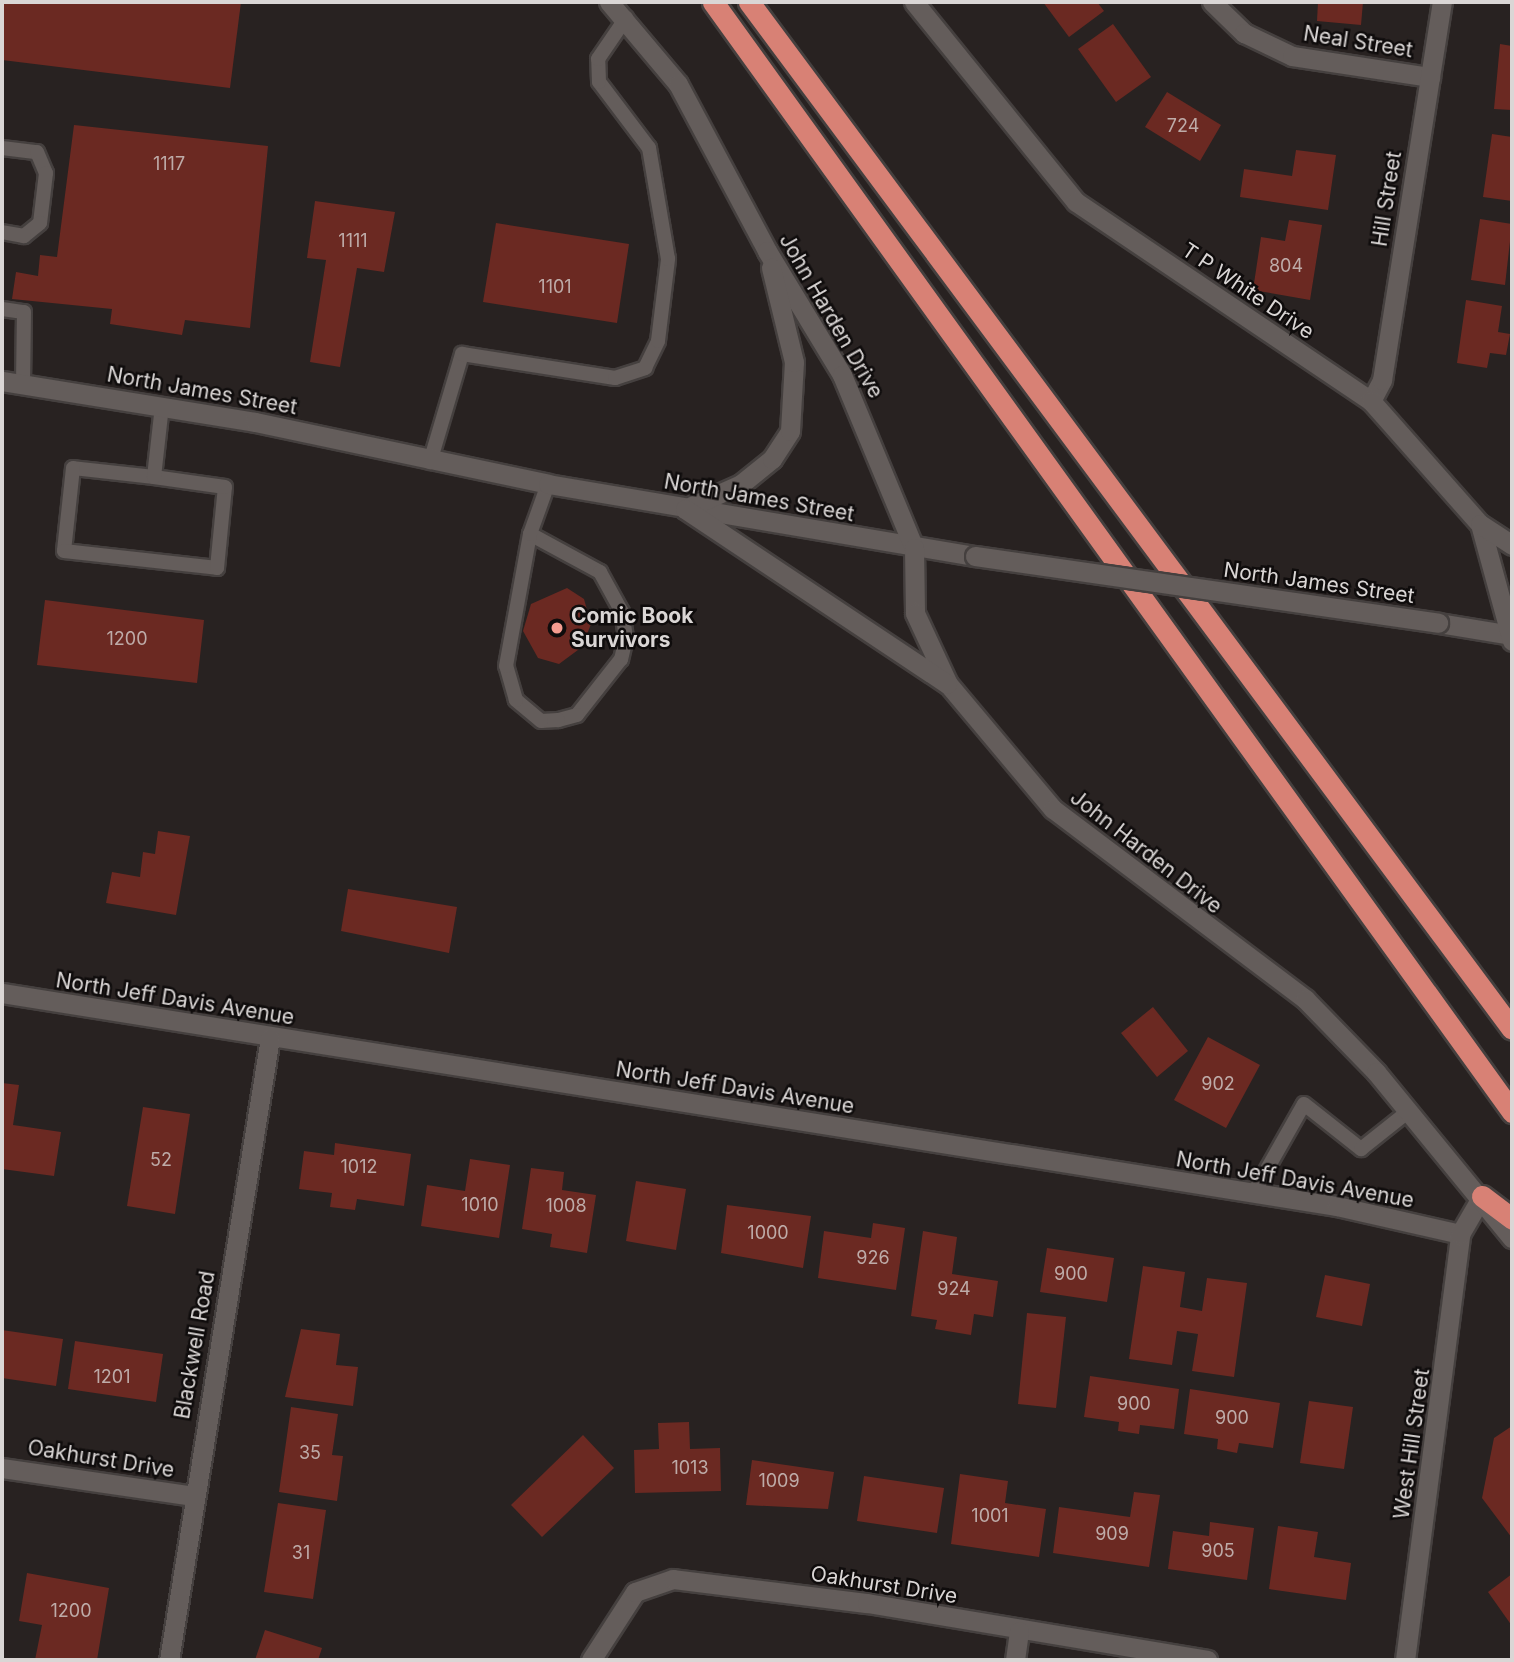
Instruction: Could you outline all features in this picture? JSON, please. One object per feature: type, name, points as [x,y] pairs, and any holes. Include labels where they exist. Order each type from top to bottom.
[{"type":"highway","points":[[713,2],[1512,1112]]},
{"type":"highway","points":[[749,2],[1512,1029]]},
{"type":"highway","points":[[1482,1196],[1512,1219]]},
{"type":"street","name":"John Harden Drive","points":[[609,2],[626,18],[678,84],[767,251],[847,385],[914,548],[915,613],[948,684],[1053,809],[1305,999],[1409,1111],[1482,1196],[1512,1238]]},
{"type":"street","name":"T P White Drive","points":[[914,2],[1076,202],[1371,401],[1480,524],[1512,637]]},
{"type":"street","name":"Neal Street","points":[[1212,2],[1244,33],[1292,56],[1430,76]]},
{"type":"street","name":"Hill Street","points":[[1371,401],[1382,380],[1442,2]]},
{"type":"street","points":[[685,509],[741,484],[772,459],[790,431],[794,362],[767,251]]},
{"type":"street","name":"North James Street","points":[[2,381],[162,407],[430,462],[914,548],[1438,623],[1512,637]]},
{"type":"street","points":[[685,509],[948,684]]},
{"type":"street","points":[[1480,524],[1512,545]]},
{"type":"street","name":"North Jeff Davis Avenue","points":[[2,993],[1252,1194],[1460,1234]]},
{"type":"street","name":"Blackwell Road","points":[[169,1660],[193,1496],[270,1038]]},
{"type":"street","points":[[1460,1234],[1482,1196]]},
{"type":"street","name":"West Hill Street","points":[[1405,1660],[1460,1234]]},
{"type":"street","name":"Oakhurst Drive","points":[[2,1468],[193,1496]]},
{"type":"street","name":"Oakhurst Drive","points":[[591,1660],[635,1592],[673,1579],[867,1603],[1019,1631],[1207,1660]]},
{"type":"street","points":[[1015,1660],[1019,1631]]},
{"type":"lane","points":[[430,462],[462,354],[615,378],[645,368],[658,341],[668,259],[649,148],[599,82],[598,59],[626,18]]},
{"type":"lane","points":[[2,148],[37,152],[46,173],[40,223],[24,236],[2,232]]},
{"type":"lane","points":[[2,309],[23,312],[23,384]]},
{"type":"lane","points":[[154,477],[162,407]]},
{"type":"lane","points":[[73,468],[154,477],[225,487],[217,568],[64,551],[73,468]]},
{"type":"lane","points":[[530,534],[600,572],[622,611],[626,638],[621,659],[577,716],[558,720],[541,721],[516,700],[506,666],[530,534],[548,484]]},
{"type":"lane","points":[[1252,1194],[1304,1104],[1361,1149],[1409,1111]]},
{"type":"building","points":[[2,2],[241,2],[230,88],[2,60]]},
{"type":"building","points":[[1043,2],[1097,2],[1104,11],[1069,37]]},
{"type":"building","points":[[1318,2],[1363,2],[1361,25],[1317,21]]},
{"type":"building","points":[[1113,24],[1151,77],[1116,102],[1078,49]]},
{"type":"building","points":[[1500,44],[1512,46],[1512,110],[1494,109]]},
{"type":"building","points":[[1167,92],[1221,125],[1200,161],[1145,127]]},
{"type":"building","points":[[74,125],[268,146],[250,328],[185,320],[182,335],[110,324],[112,309],[12,299],[16,272],[38,276],[40,255],[57,257]]},
{"type":"building","points":[[1492,134],[1512,137],[1512,201],[1483,197]]},
{"type":"building","points":[[1296,150],[1336,155],[1328,210],[1240,197],[1244,169],[1292,176]]},
{"type":"building","points":[[315,201],[395,212],[384,272],[357,268],[340,367],[310,362],[326,260],[307,258]]},
{"type":"building","points":[[1480,219],[1512,224],[1505,285],[1471,280]]},
{"type":"building","points":[[1289,220],[1322,225],[1310,300],[1253,290],[1261,237],[1285,241]]},
{"type":"building","points":[[496,223],[629,244],[617,323],[483,302]]},
{"type":"building","points":[[1466,300],[1502,306],[1498,332],[1510,334],[1506,355],[1490,353],[1487,368],[1457,363]]},
{"type":"building","name":"Comic Book Survivors","points":[[567,588],[584,599],[591,624],[582,647],[559,664],[538,658],[523,631],[531,604]]},
{"type":"building","points":[[45,600],[204,620],[197,683],[37,665]]},
{"type":"building","points":[[158,831],[190,836],[176,915],[106,903],[112,872],[140,877],[143,852],[155,854]]},
{"type":"building","points":[[348,889],[457,907],[449,953],[341,931]]},
{"type":"building","points":[[1153,1007],[1188,1051],[1157,1077],[1121,1033]]},
{"type":"building","points":[[1208,1037],[1260,1065],[1226,1128],[1174,1100]]},
{"type":"building","points":[[2,1083],[19,1085],[13,1125],[61,1132],[54,1176],[2,1169]]},
{"type":"building","points":[[143,1107],[190,1114],[175,1214],[127,1206]]},
{"type":"building","points":[[335,1143],[411,1154],[404,1206],[357,1199],[355,1210],[330,1207],[332,1193],[299,1189],[304,1151],[334,1155]]},
{"type":"building","points":[[470,1159],[510,1165],[499,1238],[421,1226],[427,1185],[465,1191]]},
{"type":"building","points":[[531,1168],[564,1172],[562,1190],[596,1195],[587,1253],[550,1247],[552,1234],[522,1229]]},
{"type":"building","points":[[636,1181],[686,1189],[676,1250],[626,1241]]},
{"type":"building","points":[[727,1205],[811,1216],[803,1268],[721,1253]]},
{"type":"building","points":[[873,1223],[905,1228],[896,1290],[818,1278],[824,1231],[871,1238]]},
{"type":"building","points":[[923,1231],[957,1237],[952,1274],[998,1281],[993,1317],[974,1314],[971,1335],[935,1329],[937,1320],[911,1316]]},
{"type":"building","points":[[1047,1248],[1114,1258],[1107,1302],[1040,1292]]},
{"type":"building","points":[[1143,1266],[1185,1272],[1180,1307],[1202,1311],[1207,1278],[1247,1283],[1234,1377],[1192,1371],[1198,1334],[1177,1331],[1172,1365],[1129,1359]]},
{"type":"building","points":[[1325,1275],[1370,1284],[1362,1326],[1316,1317]]},
{"type":"building","points":[[1027,1313],[1066,1317],[1056,1408],[1018,1404]]},
{"type":"building","points":[[301,1329],[340,1334],[336,1365],[358,1367],[353,1406],[285,1397]]},
{"type":"building","points":[[2,1330],[63,1339],[56,1386],[2,1378]]},
{"type":"building","points":[[75,1341],[163,1354],[156,1402],[68,1389]]},
{"type":"building","points":[[1090,1376],[1179,1389],[1174,1429],[1140,1425],[1139,1434],[1118,1431],[1119,1422],[1084,1417]]},
{"type":"building","points":[[1190,1389],[1280,1403],[1273,1448],[1239,1443],[1237,1453],[1217,1449],[1218,1439],[1184,1434]]},
{"type":"building","points":[[1309,1401],[1353,1407],[1344,1469],[1300,1463]]},
{"type":"building","points":[[291,1407],[338,1414],[332,1455],[343,1456],[337,1501],[279,1492]]},
{"type":"building","points":[[689,1422],[690,1449],[720,1448],[721,1491],[635,1493],[634,1450],[659,1449],[658,1423]]},
{"type":"building","points":[[1512,1426],[1512,1538],[1482,1498],[1494,1438]]},
{"type":"building","points":[[583,1435],[614,1468],[542,1537],[511,1505]]},
{"type":"building","points":[[752,1460],[834,1472],[828,1509],[746,1505]]},
{"type":"building","points":[[960,1474],[1008,1481],[1005,1503],[1046,1509],[1039,1557],[951,1544]]},
{"type":"building","points":[[864,1476],[944,1488],[937,1533],[857,1521]]},
{"type":"building","points":[[1134,1492],[1160,1495],[1149,1567],[1053,1553],[1059,1507],[1130,1517]]},
{"type":"building","points":[[278,1503],[326,1510],[313,1599],[264,1592]]},
{"type":"building","points":[[1210,1522],[1254,1528],[1247,1580],[1168,1569],[1173,1531],[1209,1536]]},
{"type":"building","points":[[1278,1526],[1318,1532],[1314,1557],[1351,1563],[1346,1600],[1269,1589]]},
{"type":"building","points":[[27,1573],[109,1588],[97,1660],[35,1660],[42,1625],[19,1621]]},
{"type":"building","points":[[1512,1574],[1512,1626],[1488,1592]]},
{"type":"building","points":[[265,1630],[322,1648],[318,1660],[255,1660]]},
{"type":"place","name":"Comic Book Survivors","points":[[557,628]]}]
